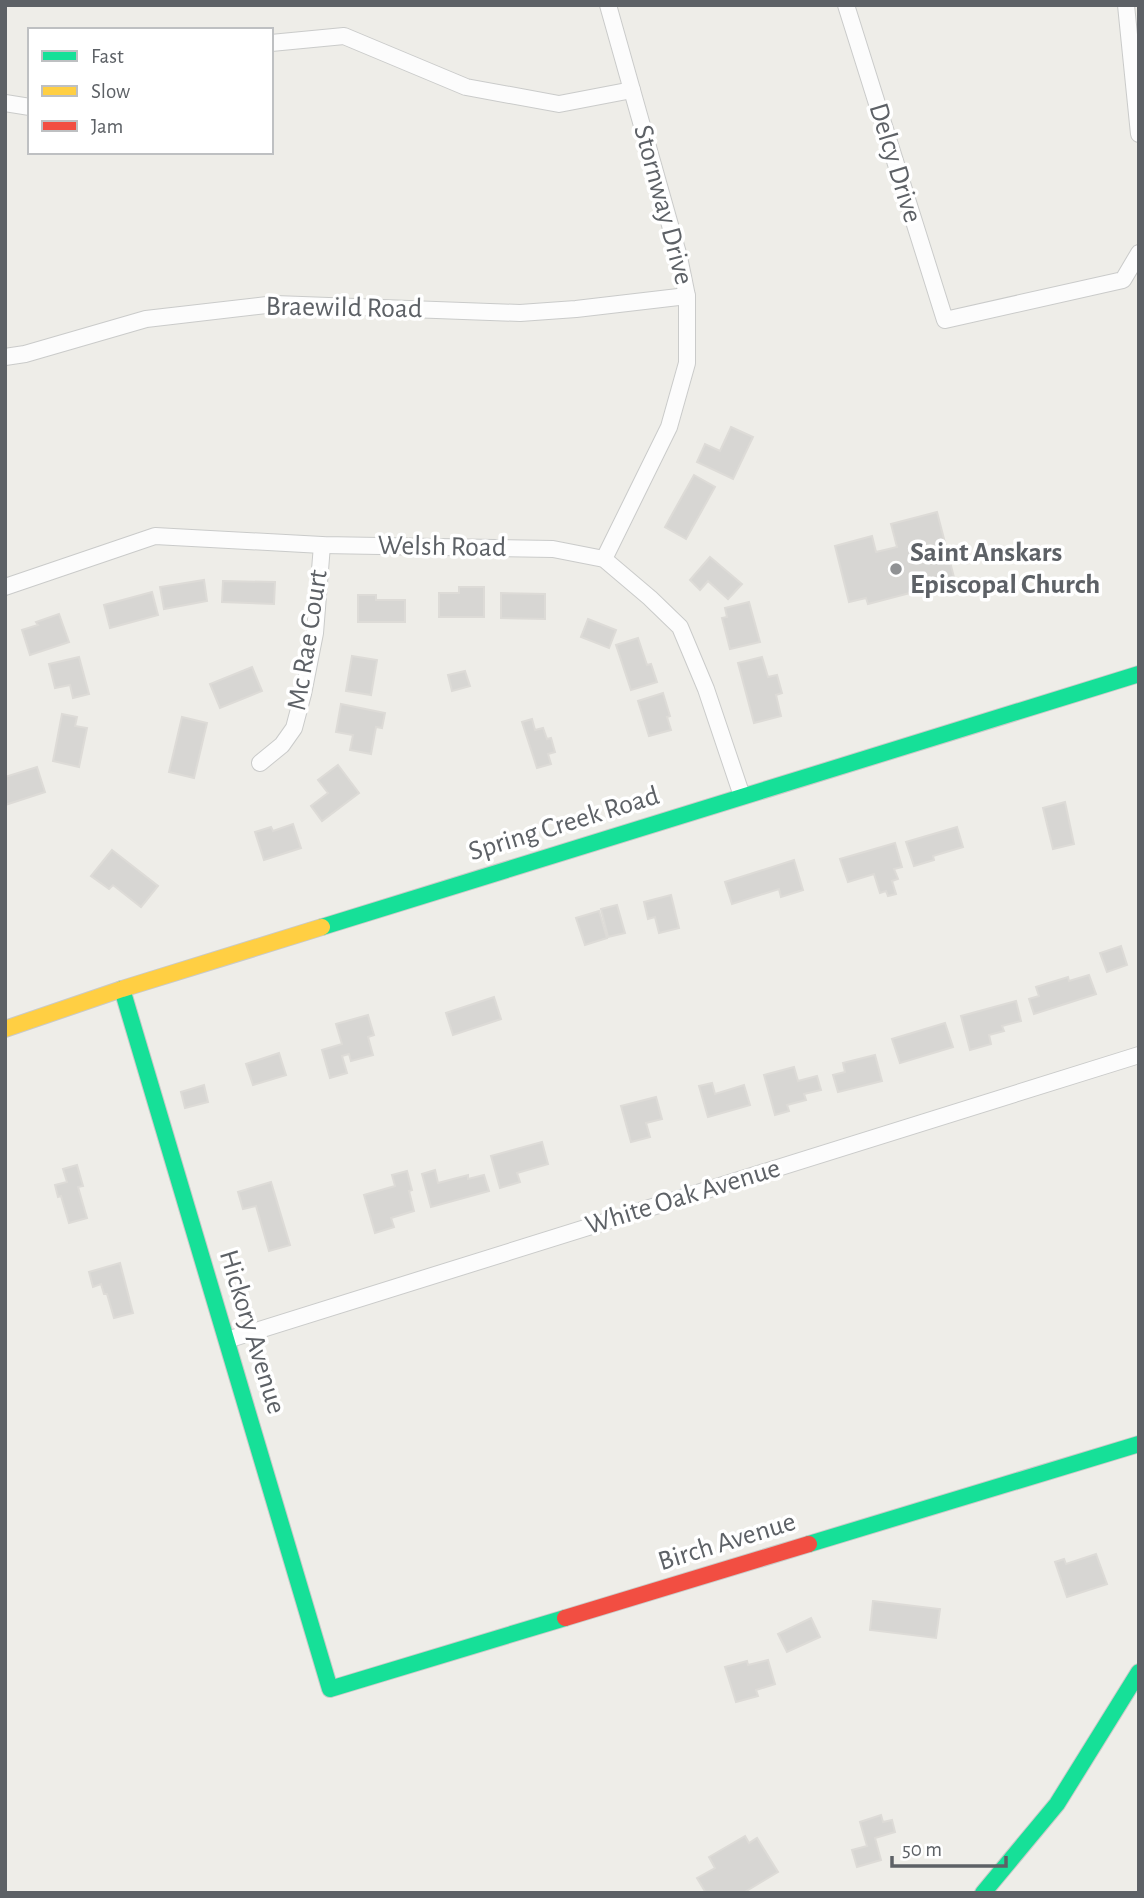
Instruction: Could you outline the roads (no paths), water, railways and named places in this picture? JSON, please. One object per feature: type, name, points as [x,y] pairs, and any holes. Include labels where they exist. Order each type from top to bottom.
[{"type":"street","name":"Stornway Drive","points":[[604,559],[669,427],[687,363],[687,296],[679,257],[608,5]]},
{"type":"street","name":"Delcy Drive","points":[[846,5],[945,320],[1123,280],[1139,253]]},
{"type":"street","points":[[1126,5],[1139,134]]},
{"type":"street","points":[[273,43],[344,36],[466,88],[559,104],[632,90]]},
{"type":"street","points":[[5,103],[28,107]]},
{"type":"street","name":"Braewild Road","points":[[5,357],[25,354],[146,320],[275,304],[520,313],[687,296]]},
{"type":"street","name":"Welsh Road","points":[[5,587],[155,536],[322,545],[553,549],[604,559],[680,627],[706,689],[741,796]]},
{"type":"street","name":"Mc Rae Court","points":[[261,763],[282,745],[294,728],[315,633],[322,545]]},
{"type":"street","name":"Spring Creek Road","points":[[5,1029],[122,989],[1139,674]]},
{"type":"street","name":"Hickory Avenue","points":[[122,989],[330,1689]]},
{"type":"street","name":"White Oak Avenue","points":[[227,1340],[1139,1055]]},
{"type":"street","name":"Birch Avenue","points":[[330,1689],[1139,1444]]},
{"type":"street","points":[[982,1893],[1057,1804],[1139,1672]]},
{"type":"place","name":"Saint Anskars Episcopal Church","points":[[896,569]]}]
